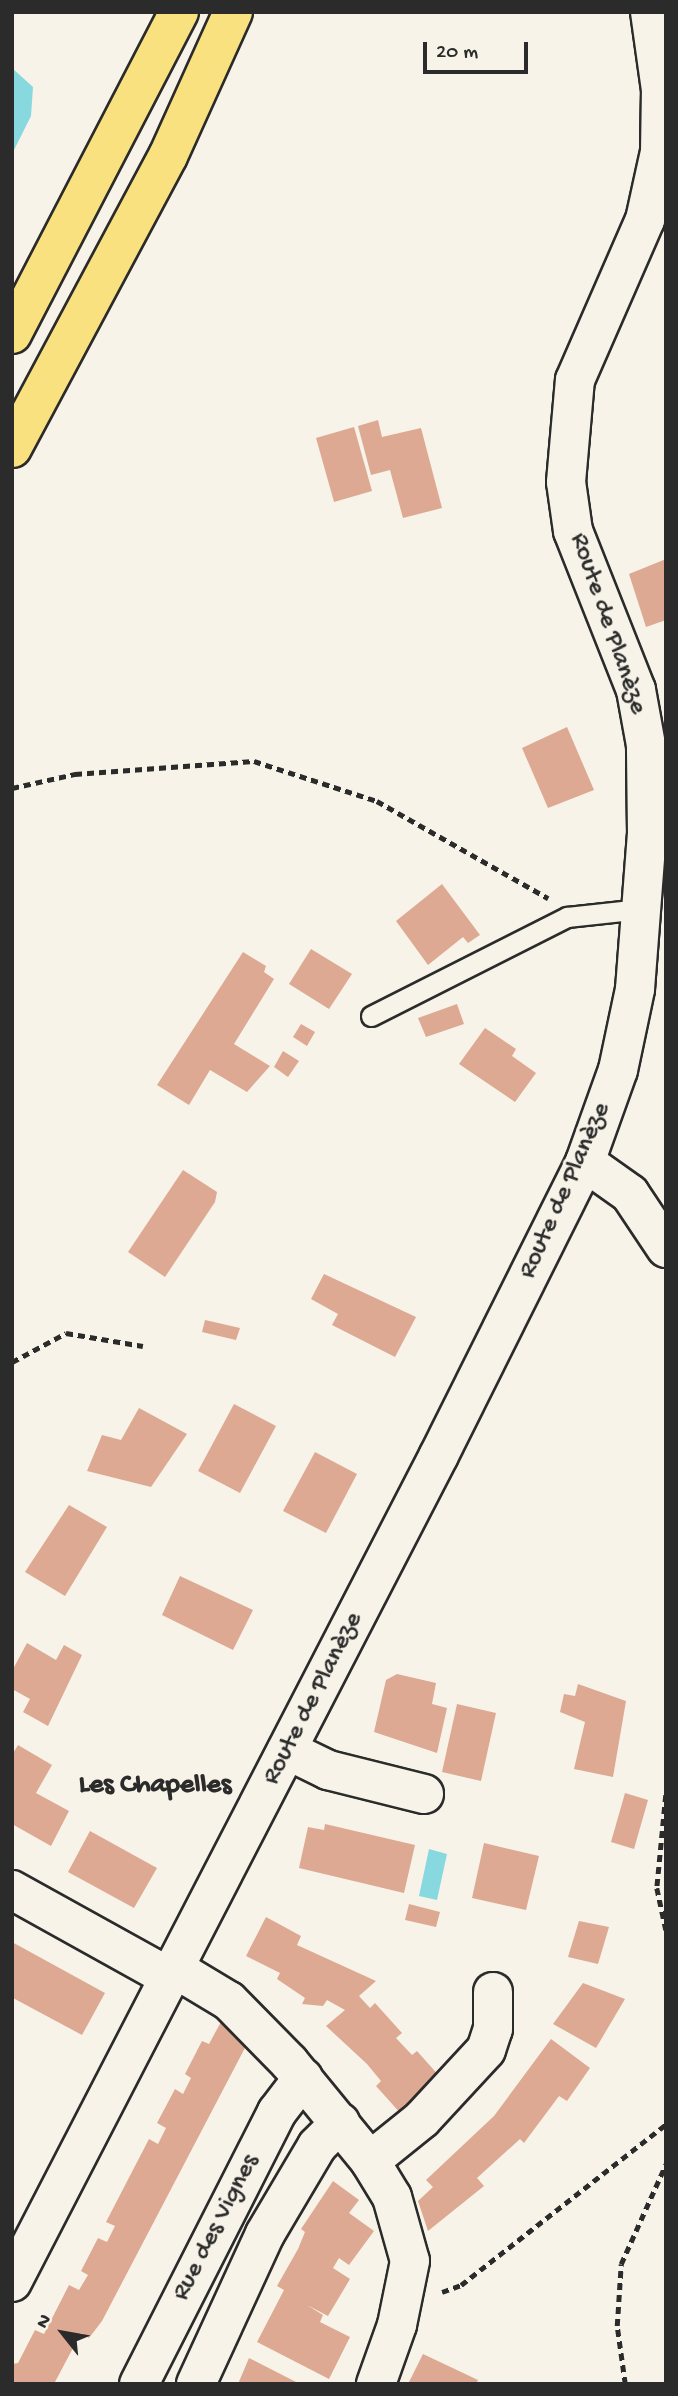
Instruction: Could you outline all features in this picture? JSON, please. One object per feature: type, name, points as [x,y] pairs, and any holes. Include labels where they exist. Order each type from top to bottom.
[{"type":"highway","points":[[12,334],[179,12]]},
{"type":"highway","points":[[12,448],[168,156],[233,12]]},
{"type":"street","name":"Route de Planèze","points":[[12,2282],[287,1751],[584,1162],[618,1070],[635,989],[641,909],[646,745],[636,690],[573,531],[566,482],[575,380],[645,220],[660,152],[661,90],[650,12]]},
{"type":"street","points":[[584,1162],[630,1194],[666,1248]]},
{"type":"street","points":[[287,1751],[328,1770],[424,1794]]},
{"type":"street","points":[[12,1890],[229,2001],[303,2078],[370,2161],[405,2232],[410,2261],[406,2288],[376,2384]]},
{"type":"street","points":[[370,2161],[422,2119],[486,2050],[493,2029],[493,1992]]},
{"type":"street","name":"Rue des Vignes","points":[[139,2384],[277,2112],[303,2078]]},
{"type":"street","name":"Rue des Vignes","points":[[196,2384],[265,2234],[317,2146],[340,2123]]},
{"type":"lane","points":[[371,1016],[568,917],[641,909]]},
{"type":"path","points":[[12,788],[75,774],[254,761],[377,802],[537,890],[568,917]]},
{"type":"path","points":[[12,1362],[66,1333],[143,1346]]},
{"type":"path","points":[[666,1795],[657,1874],[666,1930]]},
{"type":"path","points":[[406,2288],[453,2291],[666,2124]]},
{"type":"path","points":[[625,2384],[617,2326],[621,2264],[666,2164]]},
{"type":"water","points":[[12,68],[33,87],[31,116],[12,154]]},
{"type":"water","points":[[429,1849],[447,1854],[437,1900],[419,1896]]},
{"type":"building","points":[[378,420],[382,437],[421,428],[442,508],[403,518],[390,470],[371,475],[358,426]]},
{"type":"building","points":[[354,427],[372,491],[334,502],[316,438]]},
{"type":"building","points":[[666,559],[666,620],[646,627],[629,574]]},
{"type":"building","points":[[567,727],[594,790],[548,808],[522,748]]},
{"type":"building","points":[[442,884],[480,935],[468,943],[463,937],[428,965],[396,921]]},
{"type":"building","points":[[311,949],[352,974],[329,1009],[289,984]]},
{"type":"building","points":[[243,952],[266,966],[264,972],[274,979],[234,1044],[270,1066],[247,1092],[210,1070],[189,1105],[157,1085]]},
{"type":"building","points":[[457,1004],[464,1024],[426,1037],[418,1018]]},
{"type":"building","points":[[301,1024],[315,1032],[307,1046],[293,1037]]},
{"type":"building","points":[[485,1028],[516,1049],[512,1056],[536,1073],[515,1102],[459,1064]]},
{"type":"building","points":[[283,1051],[299,1061],[288,1077],[274,1067]]},
{"type":"building","points":[[183,1170],[217,1192],[215,1202],[165,1277],[128,1252]]},
{"type":"building","points":[[324,1274],[416,1317],[395,1357],[332,1325],[338,1314],[311,1299]]},
{"type":"building","points":[[205,1320],[240,1328],[236,1340],[202,1332]]},
{"type":"building","points":[[234,1404],[276,1426],[240,1493],[198,1471]]},
{"type":"building","points":[[139,1408],[187,1434],[151,1487],[87,1471],[102,1435],[121,1440]]},
{"type":"building","points":[[315,1452],[357,1474],[326,1533],[283,1511]]},
{"type":"building","points":[[69,1505],[107,1527],[65,1596],[25,1572]]},
{"type":"building","points":[[180,1576],[253,1610],[233,1650],[162,1615]]},
{"type":"building","points":[[27,1643],[56,1660],[64,1645],[82,1655],[48,1726],[23,1712],[30,1699],[12,1689],[12,1671]]},
{"type":"building","points":[[397,1674],[436,1683],[432,1704],[447,1708],[437,1753],[374,1732],[386,1680]]},
{"type":"building","points":[[578,1684],[626,1701],[613,1777],[574,1769],[585,1722],[560,1712],[564,1694],[575,1696]]},
{"type":"building","points":[[457,1704],[496,1713],[481,1781],[442,1772]]},
{"type":"building","points":[[18,1745],[52,1765],[36,1793],[69,1811],[51,1846],[12,1824],[12,1755]]},
{"type":"building","points":[[625,1793],[648,1800],[634,1849],[611,1842]]},
{"type":"building","points":[[325,1824],[415,1845],[404,1893],[299,1868],[308,1827],[324,1830]]},
{"type":"building","points":[[90,1831],[157,1868],[134,1908],[68,1872]]},
{"type":"building","points":[[484,1843],[539,1856],[526,1910],[472,1898]]},
{"type":"building","points":[[409,1904],[440,1912],[436,1927],[405,1920]]},
{"type":"building","points":[[266,1917],[301,1936],[297,1945],[376,1981],[359,1996],[370,2008],[375,2003],[402,2033],[396,2038],[412,2055],[417,2051],[441,2078],[402,2115],[376,2086],[381,2081],[367,2064],[326,2026],[345,2010],[327,2000],[323,2006],[302,2004],[305,1998],[277,1979],[280,1973],[246,1956]]},
{"type":"building","points":[[579,1921],[609,1927],[598,1964],[568,1957]]},
{"type":"building","points":[[12,1942],[105,1993],[82,2035],[13,1998]]},
{"type":"building","points":[[583,1983],[625,1999],[596,2048],[553,2024]]},
{"type":"building","points":[[222,2020],[247,2044],[102,2321],[89,2338],[81,2333],[55,2382],[12,2384],[12,2364],[18,2363],[35,2330],[44,2334],[69,2285],[79,2290],[88,2275],[81,2271],[98,2238],[107,2242],[115,2226],[106,2222],[149,2139],[158,2144],[166,2128],[157,2123],[175,2089],[183,2094],[191,2078],[185,2074],[202,2041],[209,2044]]},
{"type":"building","points":[[551,2039],[590,2068],[567,2101],[559,2096],[524,2143],[520,2139],[477,2178],[484,2186],[428,2231],[418,2201],[433,2187],[426,2180],[494,2116]]},
{"type":"building","points":[[333,2181],[359,2200],[349,2213],[374,2231],[349,2265],[339,2258],[333,2268],[350,2279],[328,2316],[307,2305],[323,2315],[320,2322],[350,2337],[329,2379],[257,2342],[284,2290],[277,2286],[298,2249],[305,2232],[301,2229]]},
{"type":"building","points":[[423,2354],[478,2380],[476,2384],[408,2384]]},
{"type":"building","points":[[249,2358],[300,2384],[238,2384]]},
{"type":"district","name":"Les Chapelles","points":[[155,1786]]}]
